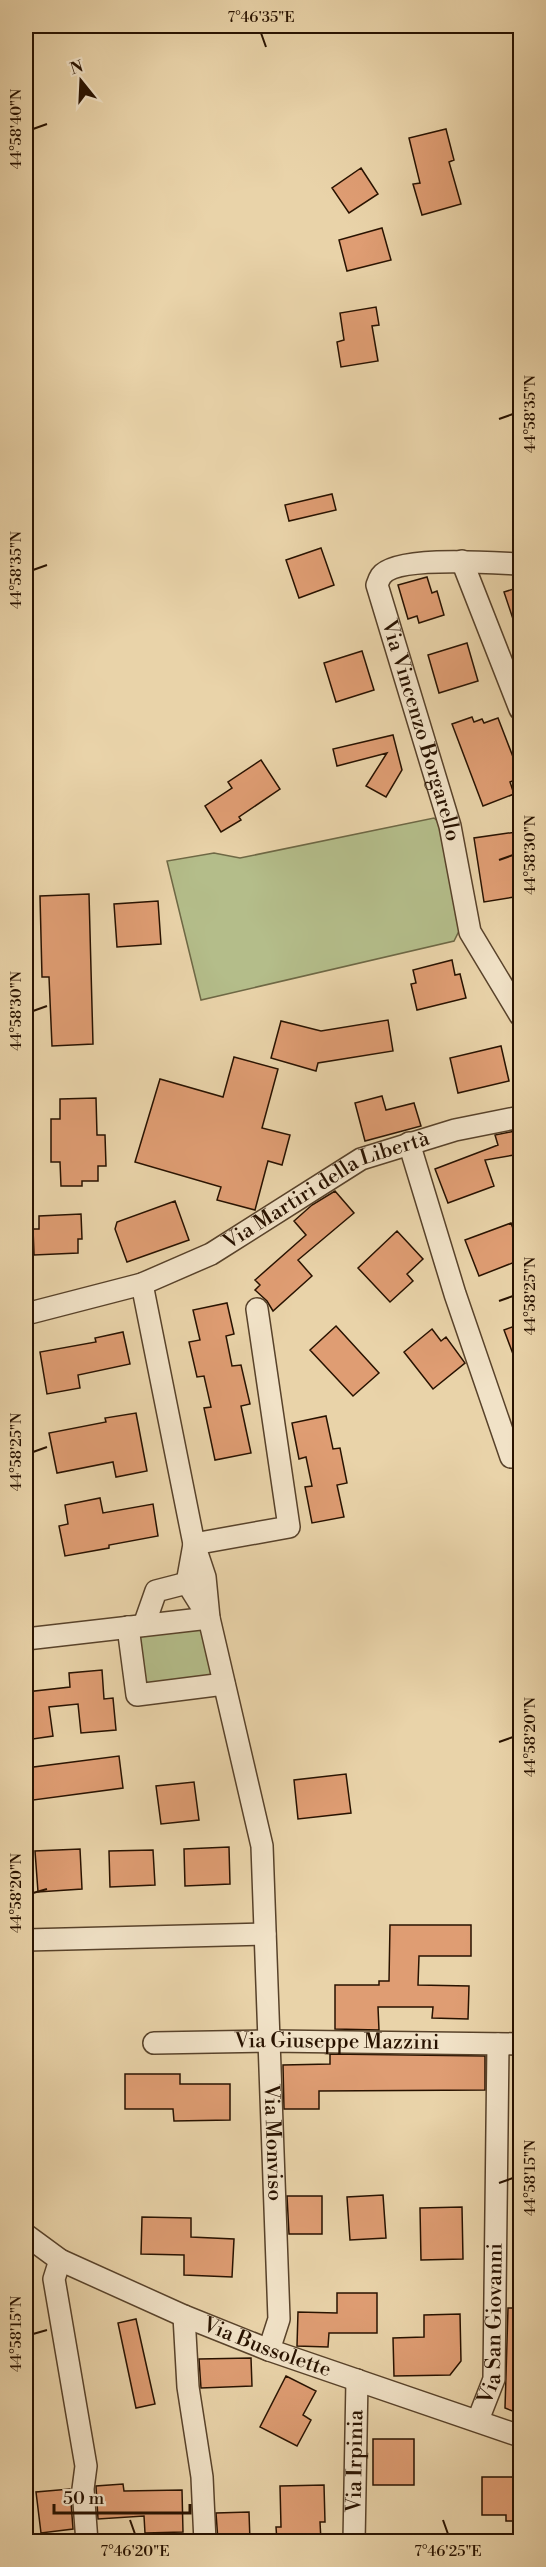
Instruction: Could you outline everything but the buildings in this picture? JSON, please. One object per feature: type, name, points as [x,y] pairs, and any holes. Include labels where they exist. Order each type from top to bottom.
[{"type":"street","name":"Via Vincenzo Borgarello","points":[[520,564],[462,561],[408,565],[390,569],[381,576],[377,585],[450,826],[470,932],[520,1016]]},
{"type":"street","points":[[462,561],[520,709]]},
{"type":"street","name":"Via Martiri della Libertà","points":[[26,1314],[142,1284],[211,1254],[361,1159],[455,1130],[520,1118]]},
{"type":"street","points":[[409,1143],[455,1294],[511,1457]]},
{"type":"street","points":[[142,1284],[194,1544],[205,1577],[208,1618]]},
{"type":"street","points":[[194,1544],[289,1527],[257,1309]]},
{"type":"street","points":[[194,1544],[187,1583],[208,1618]]},
{"type":"street","points":[[187,1583],[156,1591],[136,1626],[137,1695],[224,1684]]},
{"type":"street","points":[[26,1639],[208,1618]]},
{"type":"street","name":"Via Monviso","points":[[208,1618],[262,1846],[279,2319],[269,2350]]},
{"type":"street","points":[[26,1940],[265,1934]]},
{"type":"street","name":"Via Giuseppe Mazzini","points":[[154,2043],[269,2041],[520,2044]]},
{"type":"street","name":"Via San Giovanni","points":[[478,2420],[494,2379],[498,2044]]},
{"type":"street","name":"Via Bussolette","points":[[26,2235],[60,2260],[184,2316],[269,2350],[520,2436]]},
{"type":"street","points":[[60,2260],[54,2279],[86,2466],[83,2489],[87,2541]]},
{"type":"street","points":[[184,2316],[188,2387],[202,2477],[205,2541]]},
{"type":"street","name":"Via Irpinia","points":[[354,2541],[357,2380]]},
{"type":"green space","points":[[434,818],[441,824],[463,923],[454,941],[201,1000],[167,861],[214,853],[240,858]]},
{"type":"green space","points":[[209,1618],[224,1684],[137,1695],[128,1627]]}]
